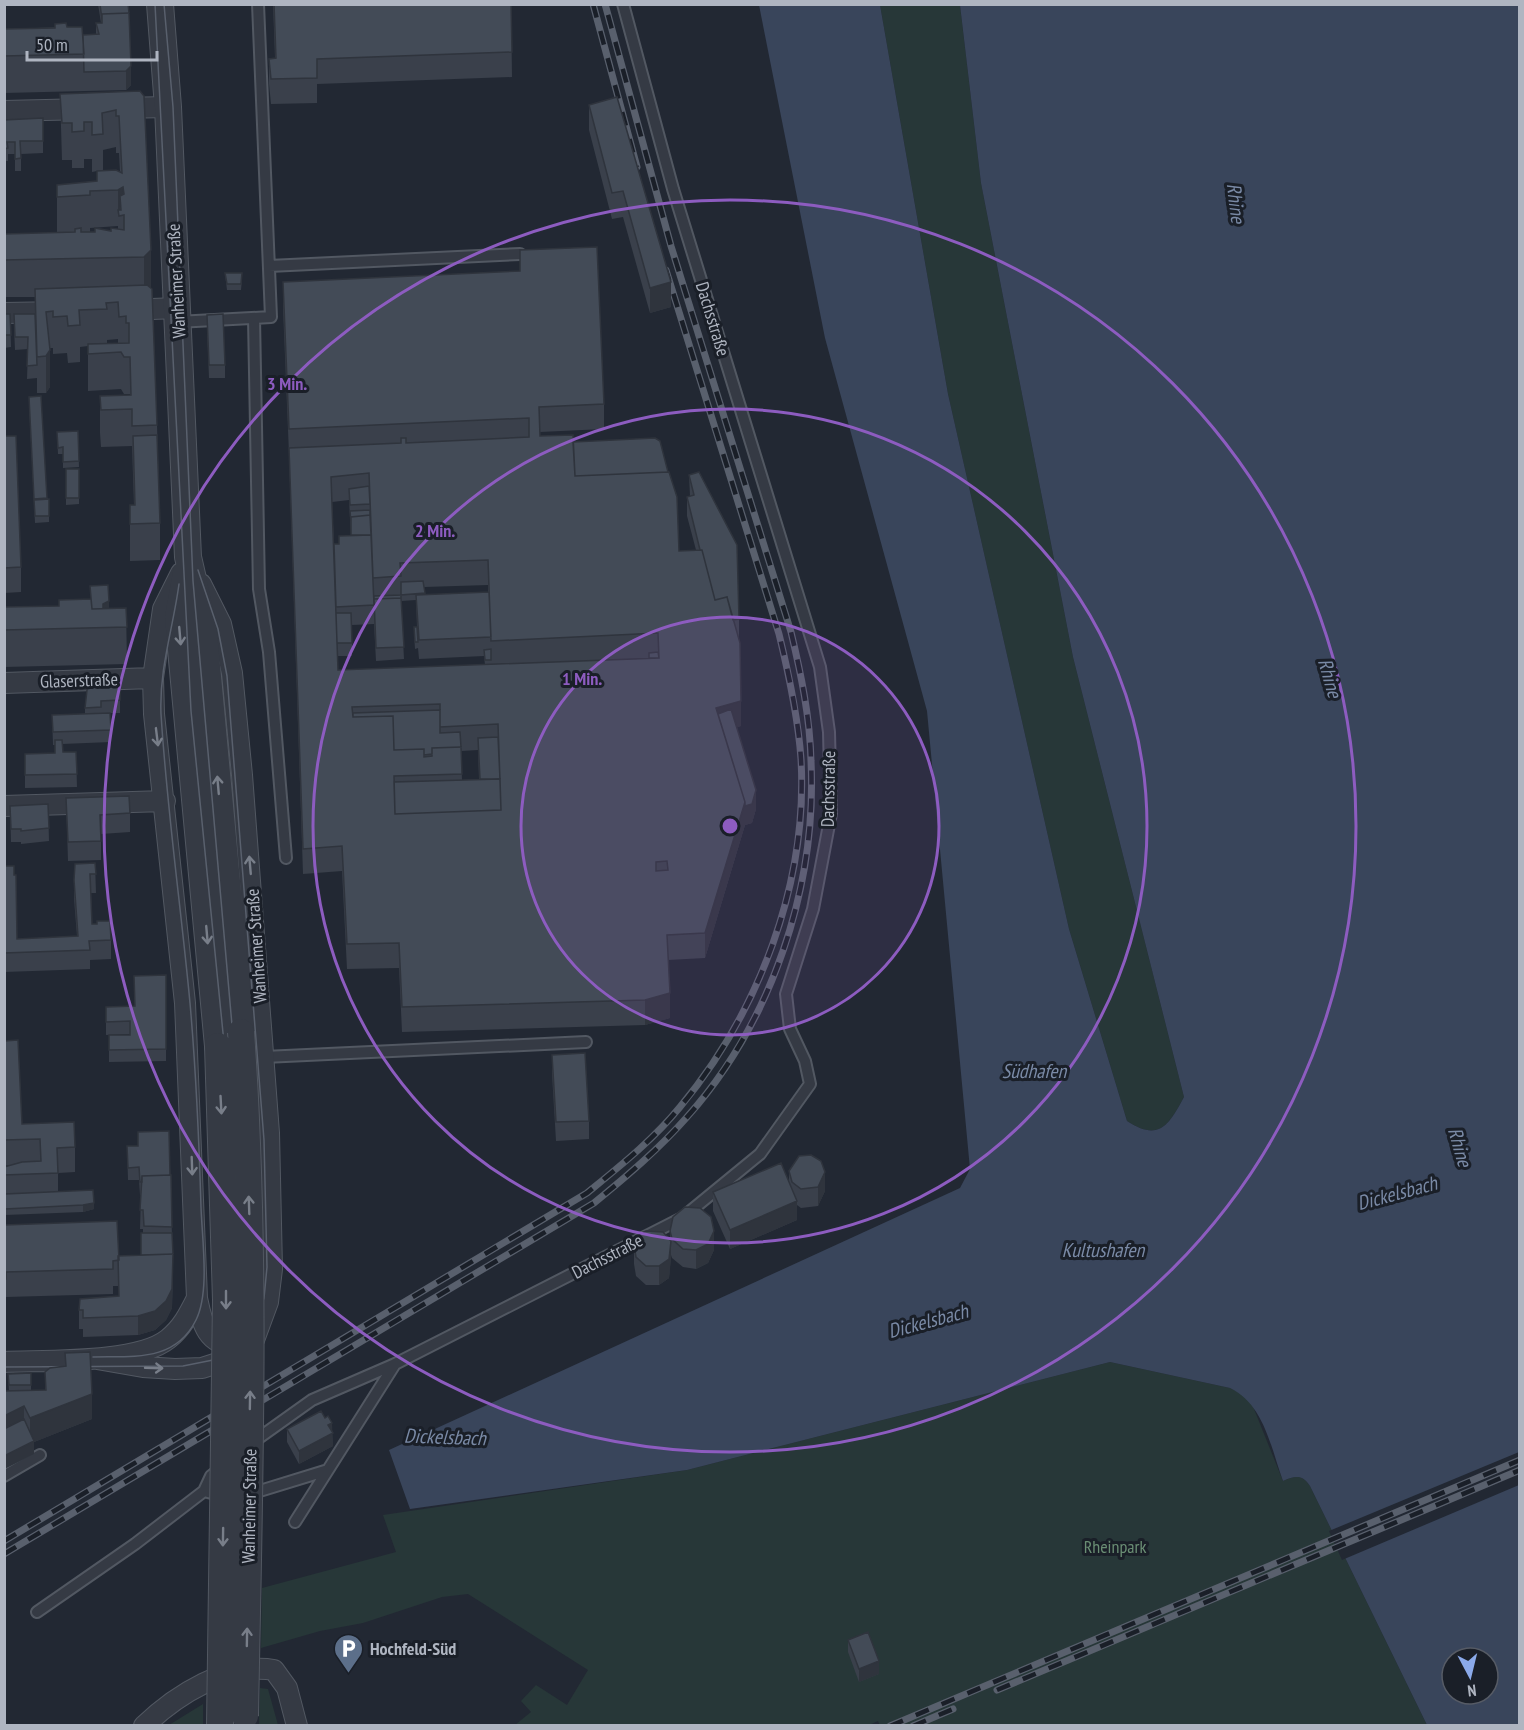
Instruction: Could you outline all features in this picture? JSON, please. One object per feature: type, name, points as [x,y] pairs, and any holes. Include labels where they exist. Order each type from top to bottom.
[{"type":"street","name":"Wanheimer Straße","points":[[160,4],[168,107],[188,557],[203,623],[246,1105],[252,1300],[245,1721]]},
{"type":"street","points":[[4,111],[168,107]]},
{"type":"street","points":[[112,310],[177,315]]},
{"type":"street","points":[[4,313],[76,311]]},
{"type":"street","name":"Wanheimer Straße","points":[[188,557],[221,624],[232,673],[270,1133],[272,1269],[268,1302],[254,1340],[231,1345],[213,1339],[204,1328],[197,1298],[185,1003],[154,714],[153,678],[163,609],[188,557]]},
{"type":"street","name":"Wanheimer Straße","points":[[188,557],[178,618],[218,1046],[226,1300],[220,1725]]},
{"type":"street","name":"Glaserstraße","points":[[4,683],[153,678]]},
{"type":"street","points":[[4,806],[165,801]]},
{"type":"street","name":"Wanheimer Straße","points":[[97,1359],[139,1352],[166,1341],[183,1326],[197,1298]]},
{"type":"street","points":[[4,1362],[97,1359],[143,1367],[202,1368],[233,1358],[254,1340]]},
{"type":"street","points":[[144,1725],[159,1712],[201,1685],[260,1667],[274,1670],[287,1688],[297,1725]]},
{"type":"lane","points":[[177,315],[271,317],[258,4]]},
{"type":"lane","name":"Dachsstraße","points":[[395,1364],[682,1218],[759,1154],[810,1084],[805,1061],[790,1029],[786,994],[813,909],[831,814],[829,732],[820,667],[673,189],[623,4]]},
{"type":"lane","points":[[269,266],[520,254]]},
{"type":"lane","points":[[254,318],[259,589],[269,652],[286,858]]},
{"type":"lane","points":[[264,1057],[586,1042]]},
{"type":"lane","points":[[295,1522],[395,1364]]},
{"type":"lane","points":[[37,1612],[135,1544],[204,1491],[211,1476],[312,1400],[395,1364]]},
{"type":"lane","points":[[4,1476],[40,1455]]},
{"type":"lane","points":[[204,1491],[215,1496],[260,1492],[328,1470]]},
{"type":"green space","points":[[880,5],[960,5],[981,183],[1073,657],[1184,1097],[1168,1122],[1155,1130],[1147,1130],[1127,1121],[1069,929],[948,394]]},
{"type":"green space","name":"Rheinpark","points":[[1110,1362],[1230,1388],[1244,1395],[1252,1404],[1283,1481],[1298,1477],[1304,1479],[1310,1486],[1427,1725],[880,1726],[878,1721],[867,1726],[515,1725],[531,1712],[521,1701],[536,1685],[567,1705],[588,1670],[468,1594],[442,1597],[363,1623],[320,1631],[261,1648],[262,1588],[396,1552],[383,1515],[687,1470]]},
{"type":"green space","points":[[260,1688],[268,1689],[278,1725],[259,1725]]},
{"type":"green space","points":[[203,1704],[203,1725],[169,1725]]},
{"type":"water","points":[[759,5],[880,5],[948,394],[1069,929],[1127,1121],[1147,1130],[1155,1130],[1168,1122],[1184,1097],[1073,657],[981,183],[960,5],[1519,5],[1519,1725],[1427,1725],[1310,1486],[1304,1479],[1298,1477],[1283,1481],[1265,1428],[1259,1416],[1242,1395],[1230,1388],[1110,1362],[687,1470],[410,1509],[389,1450],[960,1188],[970,1169],[927,711],[825,338]]},
{"type":"pier","points":[[1519,1452],[1519,1485],[1342,1560],[1329,1531]]},
{"type":"building","points":[[100,4],[128,4],[129,13],[102,14],[102,20]]},
{"type":"building","points":[[274,4],[511,4],[512,52],[317,59],[317,78],[271,79],[269,59],[276,58]]},
{"type":"building","points":[[129,13],[131,66],[126,71],[84,72],[83,35],[99,34],[96,23],[102,23],[102,14]]},
{"type":"building","points":[[66,23],[67,27],[82,27],[84,54],[4,56],[4,29],[55,28],[55,24]]},
{"type":"building","points":[[140,91],[144,96],[151,250],[144,257],[4,260],[4,234],[75,232],[75,229],[81,228],[81,232],[95,232],[95,228],[111,231],[111,228],[124,230],[124,215],[119,216],[118,210],[121,210],[120,196],[124,194],[123,187],[118,190],[90,191],[90,195],[57,197],[57,185],[97,181],[97,171],[116,170],[122,173],[119,116],[116,116],[116,110],[102,113],[103,134],[92,135],[92,122],[84,122],[84,131],[72,132],[72,123],[62,123],[60,94]]},
{"type":"building","points":[[617,97],[671,282],[650,288],[623,191],[612,193],[589,105]]},
{"type":"building","points":[[43,118],[43,141],[20,141],[21,158],[15,159],[15,142],[7,142],[8,148],[4,149],[4,120]]},
{"type":"building","points":[[597,247],[604,404],[539,407],[540,436],[573,435],[575,476],[669,472],[677,497],[679,551],[702,550],[715,600],[727,597],[740,643],[741,701],[716,708],[745,802],[705,933],[667,935],[670,993],[645,1000],[402,1007],[399,943],[347,944],[342,846],[303,849],[289,448],[401,443],[401,438],[406,438],[406,443],[529,437],[529,418],[289,429],[283,282],[520,271],[520,250]],"holes":[[[369,473],[373,578],[401,576],[400,563],[488,560],[491,641],[658,633],[659,658],[338,670],[331,477]],[[440,704],[440,727],[498,724],[501,810],[395,814],[394,776],[462,774],[461,747],[432,748],[432,756],[424,757],[424,749],[394,750],[393,716],[353,717],[352,707]],[[667,861],[668,870],[656,871],[656,862]]]},
{"type":"building","points":[[225,273],[242,273],[241,284],[227,284]]},
{"type":"building","points":[[147,285],[152,289],[157,425],[132,426],[132,409],[101,410],[100,396],[131,395],[130,357],[124,357],[121,352],[88,354],[88,344],[129,343],[129,323],[126,323],[126,316],[119,317],[118,302],[106,303],[107,309],[79,310],[80,325],[68,326],[67,316],[53,317],[53,311],[46,312],[50,350],[46,356],[37,357],[35,289]]},
{"type":"building","points":[[4,314],[10,314],[11,335],[4,335]]},
{"type":"building","points":[[14,314],[35,314],[37,365],[27,366],[28,337],[15,337]]},
{"type":"building","points":[[223,314],[225,365],[209,365],[207,315]]},
{"type":"building","points":[[41,396],[47,498],[34,499],[29,397]]},
{"type":"building","points":[[78,431],[79,461],[63,462],[63,447],[58,448],[57,432]]},
{"type":"building","points":[[157,435],[160,523],[130,524],[130,505],[135,505],[133,436]]},
{"type":"building","points":[[4,436],[16,436],[21,567],[4,568]]},
{"type":"building","points":[[655,438],[660,441],[668,472],[575,476],[573,442]]},
{"type":"building","points":[[66,469],[79,469],[79,498],[66,498]]},
{"type":"building","points":[[699,472],[737,545],[739,619],[733,620],[727,597],[715,600],[702,550],[700,550],[687,497],[694,495],[689,475]]},
{"type":"building","points":[[369,486],[370,504],[350,505],[349,489]]},
{"type":"building","points":[[49,499],[49,516],[35,516],[34,500]]},
{"type":"building","points":[[370,510],[370,515],[351,517],[351,523],[350,511]]},
{"type":"building","points":[[370,515],[371,535],[351,535],[351,517]]},
{"type":"building","points":[[371,535],[374,605],[336,607],[334,544],[339,544],[339,536]]},
{"type":"building","points":[[423,581],[425,593],[401,595],[401,582]]},
{"type":"building","points":[[108,585],[109,601],[103,604],[103,609],[92,609],[90,586]]},
{"type":"building","points":[[489,592],[491,637],[419,640],[416,595]]},
{"type":"building","points":[[401,595],[401,598],[374,599],[374,596]]},
{"type":"building","points":[[401,598],[404,647],[376,648],[374,599]]},
{"type":"building","points":[[91,599],[92,609],[126,608],[127,627],[4,630],[4,607],[59,606],[59,600]]},
{"type":"building","points":[[336,613],[351,613],[352,643],[337,643]]},
{"type":"building","points":[[414,627],[417,627],[418,642],[415,642]]},
{"type":"building","points":[[491,649],[491,660],[485,660],[484,650]]},
{"type":"building","points":[[658,652],[659,658],[649,658],[649,653]]},
{"type":"building","points":[[120,680],[120,700],[101,701],[101,707],[85,708],[88,681]]},
{"type":"building","points":[[731,709],[756,790],[752,804],[745,806],[718,714]]},
{"type":"building","points":[[440,710],[440,733],[460,732],[461,747],[432,748],[432,754],[424,755],[424,749],[394,750],[393,716],[353,717],[353,713]]},
{"type":"building","points":[[110,713],[111,730],[53,732],[52,715]]},
{"type":"building","points":[[498,737],[500,779],[480,779],[478,738]]},
{"type":"building","points":[[55,740],[62,740],[63,752],[76,752],[77,774],[25,775],[25,754],[55,753]]},
{"type":"building","points":[[500,779],[501,810],[395,814],[394,782]]},
{"type":"building","points":[[129,796],[130,813],[100,815],[101,841],[68,842],[66,798]]},
{"type":"building","points":[[48,804],[49,828],[21,831],[21,829],[11,829],[10,806]]},
{"type":"building","points":[[95,863],[96,874],[90,874],[92,924],[97,924],[97,921],[110,921],[111,940],[89,941],[90,950],[4,953],[4,866],[14,866],[14,875],[16,875],[17,939],[78,936],[75,864]]},
{"type":"building","points":[[166,975],[166,1049],[109,1050],[109,1035],[130,1035],[130,1021],[106,1022],[106,1007],[135,1006],[134,976]]},
{"type":"building","points":[[18,1040],[22,1124],[74,1122],[75,1147],[57,1148],[58,1173],[4,1175],[4,1167],[22,1162],[41,1161],[40,1139],[4,1140],[4,1041]]},
{"type":"building","points":[[585,1053],[589,1121],[556,1122],[552,1055]]},
{"type":"building","points":[[169,1131],[170,1175],[142,1176],[142,1182],[140,1182],[139,1167],[128,1168],[127,1146],[138,1146],[138,1132]]},
{"type":"building","points":[[811,1155],[821,1161],[825,1172],[818,1187],[801,1189],[792,1182],[789,1171],[799,1156]]},
{"type":"building","points":[[781,1163],[797,1201],[730,1230],[713,1192]]},
{"type":"building","points":[[171,1175],[172,1227],[144,1226],[143,1210],[140,1210],[142,1176]]},
{"type":"building","points":[[93,1190],[94,1203],[5,1209],[5,1194]]},
{"type":"building","points":[[685,1207],[700,1208],[711,1217],[714,1231],[708,1244],[696,1250],[683,1249],[672,1239],[670,1231],[673,1217]]},
{"type":"building","points":[[117,1221],[119,1260],[113,1261],[113,1269],[6,1272],[6,1279],[4,1279],[4,1225]]},
{"type":"building","points":[[663,1232],[671,1241],[669,1259],[659,1266],[646,1266],[636,1257],[634,1245],[641,1233]]},
{"type":"building","points":[[141,1233],[172,1233],[173,1254],[141,1255]]},
{"type":"building","points":[[173,1254],[172,1289],[166,1301],[155,1311],[138,1316],[83,1318],[83,1310],[79,1310],[80,1299],[119,1296],[118,1256]]},
{"type":"building","points":[[90,1352],[92,1394],[30,1418],[24,1406],[4,1416],[4,1391],[46,1390],[45,1372],[50,1368],[66,1366],[65,1353]]},
{"type":"building","points":[[31,1373],[31,1385],[9,1385],[8,1374]]},
{"type":"building","points":[[321,1411],[332,1423],[328,1425],[333,1433],[299,1451],[287,1429]]},
{"type":"building","points":[[24,1419],[34,1441],[4,1456],[4,1429]]},
{"type":"building","points":[[868,1632],[879,1661],[859,1669],[848,1640]]},
{"type":"tram line","points":[[155,4],[191,711],[224,1043],[234,1299],[227,1726]]},
{"type":"tram line","points":[[164,4],[173,107],[193,581],[239,1105],[245,1298],[238,1726]]},
{"type":"tram line","points":[[4,1367],[183,1366],[213,1360],[236,1349],[251,1333],[264,1298],[267,1267],[264,1140],[227,676],[218,629],[198,570]]},
{"type":"tram line","points":[[93,1357],[138,1356],[165,1350],[187,1334],[196,1320],[203,1295],[204,1265],[194,1054],[161,714],[164,665],[179,584]]},
{"type":"railway","points":[[593,4],[637,167]]},
{"type":"railway","points":[[4,1554],[594,1203],[665,1140],[717,1080],[743,1039],[765,996],[783,951],[797,904],[806,856],[811,809],[810,745],[801,680],[791,632],[671,246],[605,4]]},
{"type":"railway","points":[[4,1541],[587,1193],[659,1131],[680,1107],[708,1070],[755,988],[773,944],[787,899],[796,852],[801,806],[800,743],[793,696],[779,634],[666,270]]},
{"type":"railway","points":[[890,1726],[1520,1460]]},
{"type":"railway","points":[[997,1690],[1520,1470]]},
{"type":"railway","points":[[913,1726],[953,1709]]},
{"type":"place","name":"Hochfeld-Süd","points":[[349,1674]]},
{"type":"water label","name":"Rhine","points":[[1236,203]]},
{"type":"water label","name":"Rhine","points":[[1330,678]]},
{"type":"water label","name":"Südhafen","points":[[1034,1071]]},
{"type":"water label","name":"Rhine","points":[[1460,1147]]},
{"type":"water label","name":"Dickelsbach","points":[[1397,1193]]},
{"type":"water label","name":"Kultushafen","points":[[1103,1250]]},
{"type":"water label","name":"Dickelsbach","points":[[928,1321]]},
{"type":"water label","name":"Dickelsbach","points":[[445,1437]]}]
